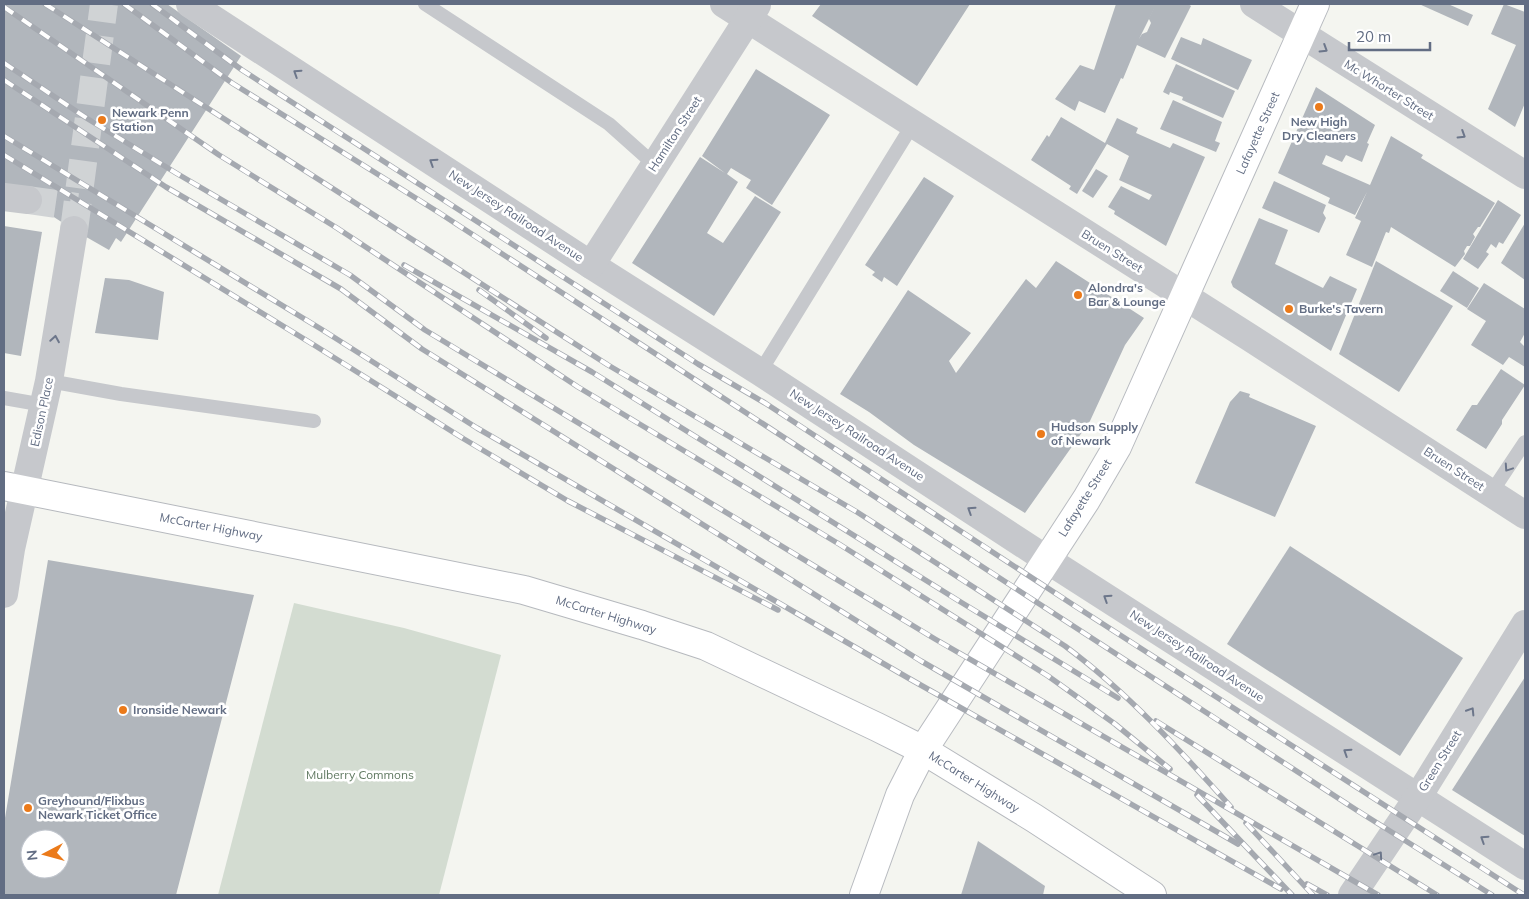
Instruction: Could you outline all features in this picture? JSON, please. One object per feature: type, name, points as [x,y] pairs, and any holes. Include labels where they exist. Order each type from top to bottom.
[{"type":"main road","name":"Lafayette Street","points":[[864,895],[900,795],[923,750],[1086,500],[1117,447],[1315,4]]},
{"type":"main road","name":"McCarter Highway","points":[[14,488],[524,590],[706,646],[923,750],[1034,818],[1152,895]]},
{"type":"street","name":"New Jersey Railroad Avenue","points":[[190,4],[1046,559],[1525,866]]},
{"type":"street","name":"Bruen Street","points":[[724,4],[753,12],[914,124],[1525,515]]},
{"type":"street","name":"Mc Whorter Street","points":[[1254,4],[1525,175]]},
{"type":"street","name":"Hamilton Street","points":[[591,265],[753,12]]},
{"type":"street","name":"Edison Place","points":[[4,594],[11,549],[14,488],[46,393],[74,230]]},
{"type":"street","name":"Green Street","points":[[1352,895],[1418,797],[1525,624]]},
{"type":"lane","points":[[425,4],[608,124],[655,166]]},
{"type":"lane","points":[[760,372],[914,124]]},
{"type":"lane","points":[[4,398],[46,393],[120,394],[314,421]]},
{"type":"lane","points":[[1491,493],[1525,442]]},
{"type":"green space","name":"Mulberry Commons","points":[[294,603],[404,628],[501,655],[439,895],[218,895]]},
{"type":"building","name":"Newark Penn Station","points":[[4,4],[167,4],[241,56],[121,242],[116,238],[109,250],[4,185]]},
{"type":"building","points":[[821,4],[970,4],[917,86],[812,16]]},
{"type":"building","points":[[1116,4],[1188,4],[1191,6],[1165,58],[1137,45],[1123,79],[1121,78],[1105,113],[1079,101],[1075,111],[1055,99],[1080,65],[1094,70]],"holes":[[[1149,19],[1151,23],[1147,32],[1142,34],[1139,39]]]},
{"type":"building","points":[[1419,4],[1448,4],[1473,15],[1468,26]]},
{"type":"building","points":[[1504,4],[1525,12],[1525,103],[1515,127],[1488,109],[1516,45],[1491,34]]},
{"type":"building","points":[[1181,37],[1201,45],[1203,38],[1252,60],[1238,90],[1171,59]]},
{"type":"building","points":[[1176,64],[1235,91],[1223,118],[1182,100],[1183,97],[1170,92],[1169,95],[1163,92]]},
{"type":"building","points":[[756,69],[830,115],[772,205],[746,188],[751,180],[731,168],[727,174],[738,182],[707,233],[723,243],[755,196],[781,212],[714,316],[632,263],[700,157],[725,173],[702,156]]},
{"type":"building","points":[[1316,87],[1375,125],[1367,143],[1369,144],[1362,162],[1346,155],[1342,162],[1326,155],[1322,164],[1370,185],[1391,136],[1423,155],[1421,158],[1495,203],[1480,227],[1473,234],[1475,237],[1470,246],[1467,246],[1464,251],[1465,254],[1455,267],[1391,227],[1389,233],[1386,232],[1372,267],[1346,255],[1361,221],[1355,218],[1367,192],[1355,215],[1328,203],[1330,198],[1278,173]]},
{"type":"building","points":[[1173,100],[1222,122],[1215,141],[1220,143],[1216,152],[1160,129]]},
{"type":"building","points":[[1061,117],[1105,143],[1117,118],[1138,128],[1136,133],[1170,148],[1173,143],[1205,157],[1166,246],[1114,214],[1115,211],[1108,207],[1121,186],[1149,200],[1152,195],[1119,180],[1129,156],[1107,144],[1077,194],[1069,189],[1071,186],[1031,160],[1047,135],[1049,137]]},
{"type":"building","points":[[1096,169],[1108,176],[1093,198],[1082,191]]},
{"type":"building","points":[[924,177],[954,196],[897,286],[884,277],[882,282],[872,275],[875,272],[865,265]]},
{"type":"building","points":[[1274,181],[1326,205],[1323,213],[1326,218],[1319,233],[1262,208]]},
{"type":"building","points":[[1498,200],[1521,215],[1503,244],[1499,242],[1496,248],[1491,244],[1486,252],[1489,254],[1478,269],[1463,259]]},
{"type":"building","points":[[1259,218],[1288,230],[1275,264],[1323,288],[1330,276],[1357,289],[1331,351],[1233,287],[1231,282]]},
{"type":"building","points":[[1525,223],[1525,280],[1501,263]]},
{"type":"building","points":[[4,226],[42,232],[21,356],[4,353]]},
{"type":"building","points":[[1056,261],[1144,318],[1125,345],[1090,421],[1025,513],[914,445],[869,412],[840,394],[908,290],[971,333],[949,361],[956,373],[1026,279],[1036,288]]},
{"type":"building","points":[[1376,261],[1453,306],[1399,392],[1339,354]]},
{"type":"building","points":[[1453,271],[1479,288],[1467,308],[1440,291]]},
{"type":"building","points":[[105,278],[129,280],[164,292],[158,340],[95,333]]},
{"type":"building","points":[[1484,283],[1525,309],[1525,333],[1520,342],[1525,347],[1525,367],[1509,357],[1503,365],[1471,345],[1486,321],[1467,309]]},
{"type":"building","points":[[1501,369],[1525,385],[1486,449],[1456,430],[1472,405],[1477,405]]},
{"type":"building","points":[[1240,391],[1250,394],[1249,397],[1316,426],[1275,517],[1195,483],[1230,402]]},
{"type":"building","points":[[1290,546],[1463,658],[1400,756],[1227,644]]},
{"type":"building","name":"Ironside Newark","points":[[48,560],[254,595],[176,895],[4,895],[4,824]]},
{"type":"building","points":[[1525,677],[1525,836],[1452,790]]},
{"type":"building","points":[[978,841],[1045,886],[1043,895],[961,895]]},
{"type":"tunnel","points":[[74,230],[104,4]]},
{"type":"tunnel","points":[[28,200],[77,207]]},
{"type":"railway","points":[[45,4],[608,365],[857,512],[1065,646],[1131,702],[1231,807]]},
{"type":"railway","points":[[124,4],[232,83],[438,212],[1358,811],[1492,895]]},
{"type":"railway","points":[[152,4],[242,70],[698,364],[765,403],[1075,606],[1524,895]]},
{"type":"railway","points":[[4,7],[219,155],[337,228],[578,387],[839,544],[1048,676],[1115,724],[1170,769]]},
{"type":"railway","points":[[4,63],[88,119],[176,173],[350,275],[425,330],[935,639],[1378,895]]},
{"type":"railway","points":[[4,80],[166,187],[341,289],[422,349],[921,661],[1238,844]]},
{"type":"railway","points":[[4,136],[321,329],[477,428],[910,679],[1281,889]]},
{"type":"railway","points":[[4,155],[464,439],[568,501],[778,610]]},
{"type":"railway","points":[[404,265],[592,372],[1118,698]]},
{"type":"railway","points":[[479,290],[546,338]]},
{"type":"railway","points":[[1156,721],[1437,895]]},
{"type":"railway","points":[[1197,795],[1292,895]]},
{"type":"railway","points":[[1246,823],[1313,895]]},
{"type":"railway","points":[[1307,884],[1327,895]]},
{"type":"place","name":"New High Dry Cleaners","points":[[1319,107]]},
{"type":"place","name":"Newark Penn Station","points":[[102,120]]},
{"type":"place","name":"Alondra's Bar & Lounge","points":[[1078,295]]},
{"type":"place","name":"Burke's Tavern","points":[[1289,309]]},
{"type":"place","name":"Hudson Supply of Newark","points":[[1041,434]]},
{"type":"place","name":"Ironside Newark","points":[[123,710]]},
{"type":"place","name":"Greyhound/Flixbus Newark Ticket Office","points":[[28,808]]}]
